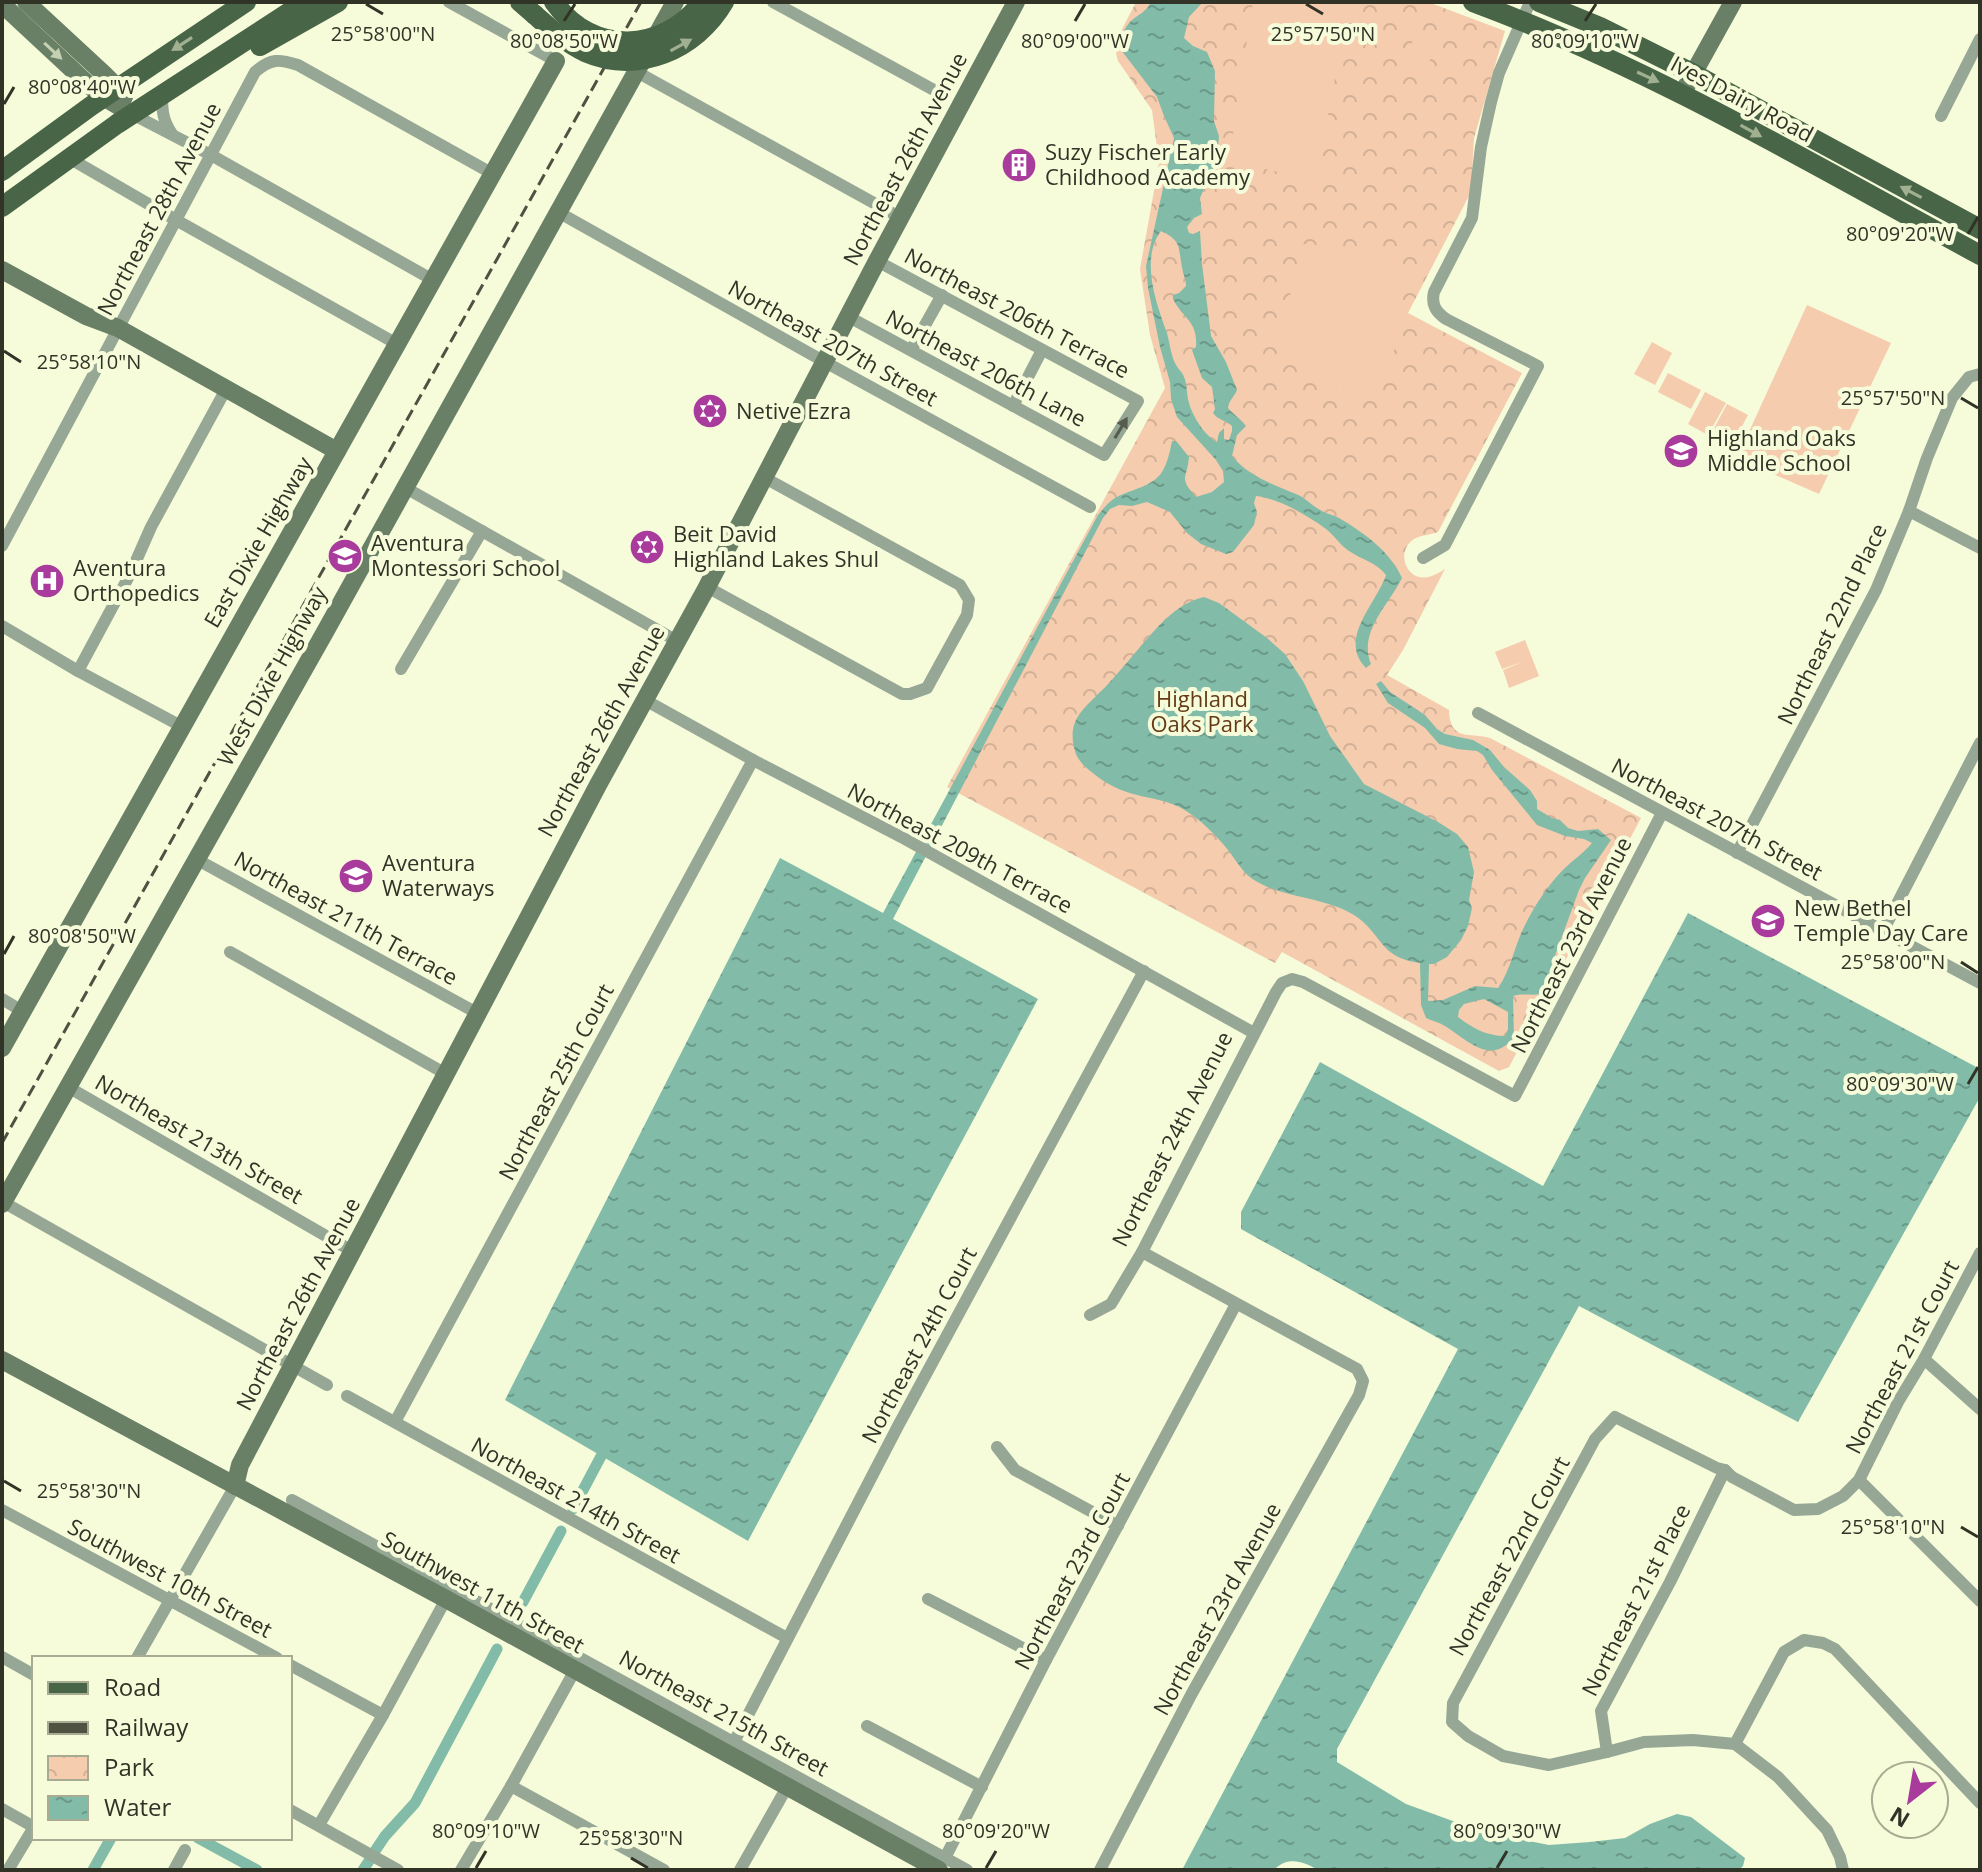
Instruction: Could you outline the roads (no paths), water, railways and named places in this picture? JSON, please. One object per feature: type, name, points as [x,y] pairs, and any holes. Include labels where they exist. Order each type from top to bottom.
[{"type":"main road","points":[[2,171],[246,2]]},
{"type":"main road","points":[[2,207],[132,114],[305,2]]},
{"type":"main road","points":[[225,54],[254,49],[338,2]]},
{"type":"main road","points":[[554,2],[568,18],[588,32],[605,39],[630,42],[671,31],[702,2]]},
{"type":"main road","points":[[528,8],[557,34],[588,53],[614,60],[636,60],[656,57],[688,42],[705,28],[724,2]]},
{"type":"main road","name":"Ives Dairy Road","points":[[1473,2],[1589,49],[1682,94],[1980,255]]},
{"type":"main road","name":"Ives Dairy Road","points":[[1539,2],[1600,27],[1694,74],[1980,229]]},
{"type":"street","points":[[26,2],[132,114],[433,280]]},
{"type":"street","points":[[449,2],[556,61]]},
{"type":"street","name":"West Dixie Highway","points":[[2,1203],[325,632],[675,2]]},
{"type":"street","points":[[773,2],[943,95]]},
{"type":"street","name":"Northeast 26th Avenue","points":[[235,1486],[240,1465],[477,1013],[707,587],[1016,2]]},
{"type":"street","points":[[1423,558],[1445,545],[1538,366],[1446,319],[1435,308],[1432,299],[1472,218],[1481,147],[1491,102],[1499,73],[1530,2]]},
{"type":"street","points":[[1682,94],[1733,2]]},
{"type":"street","points":[[2,4],[112,93]]},
{"type":"street","points":[[1941,116],[1980,39]]},
{"type":"street","name":"Northeast 28th Avenue","points":[[2,546],[255,72],[266,63],[281,60],[298,65],[493,174]]},
{"type":"street","name":"East Dixie Highway","points":[[2,1048],[556,61]]},
{"type":"street","points":[[637,72],[901,218]]},
{"type":"street","points":[[162,95],[162,114],[174,136]]},
{"type":"street","points":[[69,158],[397,344]]},
{"type":"street","name":"Northeast 207th Street","points":[[558,212],[1090,507]]},
{"type":"street","points":[[2,258],[106,313],[118,328]]},
{"type":"street","name":"Northeast 206th Terrace","points":[[877,261],[1138,401],[1104,455]]},
{"type":"street","points":[[2,270],[86,316],[118,328],[337,451]]},
{"type":"street","points":[[911,350],[942,295]]},
{"type":"street","name":"Northeast 206th Lane","points":[[849,317],[1104,455]]},
{"type":"street","points":[[1013,406],[1042,350]]},
{"type":"street","name":"Northeast 22nd Place","points":[[1737,853],[1876,590],[1952,398],[1969,377],[1980,374]]},
{"type":"street","points":[[78,671],[130,574],[154,521],[226,389]]},
{"type":"street","points":[[707,587],[902,694],[927,688],[967,615],[969,600],[960,585],[765,478]]},
{"type":"street","points":[[404,487],[677,641]]},
{"type":"street","points":[[1909,511],[1980,548]]},
{"type":"street","points":[[401,669],[482,531]]},
{"type":"street","points":[[2,626],[181,726]]},
{"type":"street","name":"Northeast 209th Terrace","points":[[645,700],[930,852],[1254,1033]]},
{"type":"street","name":"Northeast 207th Street","points":[[1478,713],[1980,983]]},
{"type":"street","points":[[1883,931],[1980,743]]},
{"type":"street","name":"Northeast 25th Court","points":[[395,1422],[753,760]]},
{"type":"street","name":"Northeast 23rd Avenue","points":[[1292,979],[1325,993],[1515,1096],[1662,813]]},
{"type":"street","name":"Northeast 211th Terrace","points":[[196,859],[477,1013]]},
{"type":"street","points":[[230,952],[446,1074]]},
{"type":"street","name":"Northeast 24th Court","points":[[734,1742],[898,1426],[1144,971]]},
{"type":"street","name":"Northeast 24th Avenue","points":[[1090,1315],[1111,1304],[1142,1252],[1276,992],[1282,983],[1292,979]]},
{"type":"street","points":[[2,999],[22,1011]]},
{"type":"street","name":"Northeast 213th Street","points":[[68,1087],[352,1251]]},
{"type":"street","points":[[2,1203],[327,1385]]},
{"type":"street","points":[[1142,1252],[1236,1304]]},
{"type":"street","name":"Northeast 21st Court","points":[[1859,1480],[1980,1253]]},
{"type":"street","name":"Northeast 23rd Avenue","points":[[1100,1870],[1191,1695],[1359,1395],[1363,1381],[1357,1369],[1236,1304]]},
{"type":"street","name":"Northeast 23rd Court","points":[[942,1864],[1046,1660],[1236,1304]]},
{"type":"street","points":[[1924,1359],[1980,1409]]},
{"type":"street","name":"Southwest 11th Street","points":[[2,1360],[787,1787],[942,1864]]},
{"type":"street","name":"Northeast 214th Street","points":[[347,1396],[787,1638]]},
{"type":"street","name":"Northeast 22nd Court","points":[[1607,1752],[1549,1765],[1503,1756],[1468,1736],[1452,1722],[1453,1703],[1595,1439],[1615,1417],[1725,1470]]},
{"type":"street","points":[[997,1447],[1015,1470],[1118,1526]]},
{"type":"street","points":[[1725,1470],[1732,1477],[1794,1510],[1818,1509],[1843,1496],[1859,1480],[1980,1601]]},
{"type":"street","name":"Northeast 21st Place","points":[[1607,1752],[1601,1711],[1725,1470]]},
{"type":"street","points":[[138,1656],[235,1486]]},
{"type":"street","name":"Northeast 215th Street","points":[[292,1500],[734,1742],[942,1864],[967,1870]]},
{"type":"street","name":"Southwest 10th Street","points":[[2,1510],[273,1656]]},
{"type":"street","points":[[319,1825],[446,1599]]},
{"type":"street","points":[[928,1599],[1046,1660]]},
{"type":"street","points":[[1735,1744],[1784,1652],[1804,1640],[1823,1643],[1835,1649],[1980,1803]]},
{"type":"street","points":[[2,1657],[32,1674]]},
{"type":"street","points":[[292,1666],[383,1715]]},
{"type":"street","points":[[461,1870],[575,1670]]},
{"type":"street","points":[[867,1726],[982,1787]]},
{"type":"street","points":[[1607,1752],[1644,1742],[1693,1740],[1735,1744],[1778,1777],[1827,1830],[1843,1870]]},
{"type":"street","points":[[511,1786],[664,1870]]},
{"type":"street","points":[[740,1870],[787,1787]]},
{"type":"street","points":[[2,1809],[32,1826]]},
{"type":"street","points":[[292,1811],[319,1825],[378,1865],[398,1870]]},
{"type":"street","points":[[8,1870],[32,1830]]},
{"type":"street","points":[[174,1870],[185,1850]]},
{"type":"water","points":[[1151,2],[1203,2],[1189,17],[1184,38],[1207,52],[1215,71],[1214,121],[1219,136],[1217,159],[1200,198],[1202,214],[1187,227],[1189,233],[1200,231],[1211,336],[1237,390],[1228,408],[1246,426],[1237,435],[1232,456],[1253,474],[1300,496],[1357,530],[1384,551],[1402,578],[1371,630],[1368,652],[1371,664],[1366,668],[1358,657],[1357,633],[1386,575],[1349,551],[1326,529],[1302,513],[1274,500],[1256,496],[1254,525],[1233,552],[1226,554],[1201,544],[1187,533],[1170,512],[1147,502],[1119,505],[1110,509],[1103,518],[893,919],[1038,999],[748,1541],[505,1400],[780,858],[883,913],[1098,515],[1114,499],[1158,477],[1166,464],[1172,441],[1177,442],[1189,457],[1185,481],[1196,497],[1212,492],[1224,482],[1223,471],[1216,460],[1177,417],[1148,288],[1146,266],[1174,138],[1157,97],[1118,46],[1129,24]],"holes":[[[1161,231],[1178,245],[1186,286],[1173,295],[1173,299],[1195,331],[1196,347],[1192,350],[1202,378],[1212,387],[1213,413],[1232,426],[1229,440],[1224,439],[1224,428],[1217,442],[1200,426],[1189,403],[1184,377],[1172,356],[1152,281],[1152,255]]]},
{"type":"water","points":[[1204,597],[1219,603],[1285,654],[1303,681],[1330,736],[1364,784],[1438,822],[1457,834],[1468,847],[1474,872],[1468,926],[1447,957],[1429,964],[1428,1001],[1443,1000],[1475,986],[1498,988],[1521,933],[1541,898],[1560,873],[1592,843],[1537,825],[1483,755],[1477,751],[1439,744],[1425,728],[1388,703],[1376,684],[1381,681],[1390,692],[1425,715],[1445,734],[1473,740],[1490,750],[1530,790],[1537,801],[1537,809],[1560,820],[1568,828],[1578,831],[1598,829],[1611,840],[1579,890],[1541,994],[1513,996],[1514,1037],[1505,1046],[1496,1050],[1479,1048],[1426,1018],[1421,1005],[1420,963],[1389,951],[1354,915],[1329,904],[1263,885],[1251,878],[1218,838],[1190,813],[1172,804],[1118,788],[1094,774],[1079,759],[1073,733],[1081,713],[1159,625],[1192,601]],"holes":[[[1484,999],[1508,1012],[1505,1036],[1480,1031],[1458,1017],[1464,1004]]]},
{"type":"water","points":[[1688,913],[1980,1069],[1980,1097],[1798,1422],[1579,1306],[1337,1749],[1337,1762],[1406,1804],[1483,1832],[1549,1845],[1625,1838],[1677,1814],[1691,1817],[1745,1858],[1743,1866],[1739,1870],[1318,1870],[1290,1861],[1274,1870],[1182,1870],[1458,1349],[1241,1229],[1241,1212],[1320,1062],[1543,1186]]},
{"type":"waterway","points":[[573,1509],[608,1443]]},
{"type":"waterway","points":[[523,1602],[561,1531]]},
{"type":"waterway","points":[[375,1851],[415,1803],[497,1649]]},
{"type":"waterway","points":[[93,1870],[110,1840]]},
{"type":"waterway","points":[[202,1840],[257,1870]]},
{"type":"waterway","points":[[363,1870],[369,1861]]},
{"type":"railway","points":[[2,1143],[641,2]]},
{"type":"place","name":"Suzy Fischer Early Childhood Academy","points":[[1019,165]]},
{"type":"place","name":"Netive Ezra","points":[[710,411]]},
{"type":"place","name":"Highland Oaks Middle School","points":[[1681,451]]},
{"type":"place","name":"Beit David Highland Lakes Shul","points":[[647,547]]},
{"type":"place","name":"Aventura Montessori School","points":[[345,556]]},
{"type":"place","name":"Aventura Orthopedics","points":[[47,581]]},
{"type":"place","name":"Aventura Waterways","points":[[356,876]]},
{"type":"place","name":"New Bethel Temple Day Care","points":[[1768,921]]},
{"type":"park label","name":"Highland Oaks Park","points":[[1202,712]]}]
